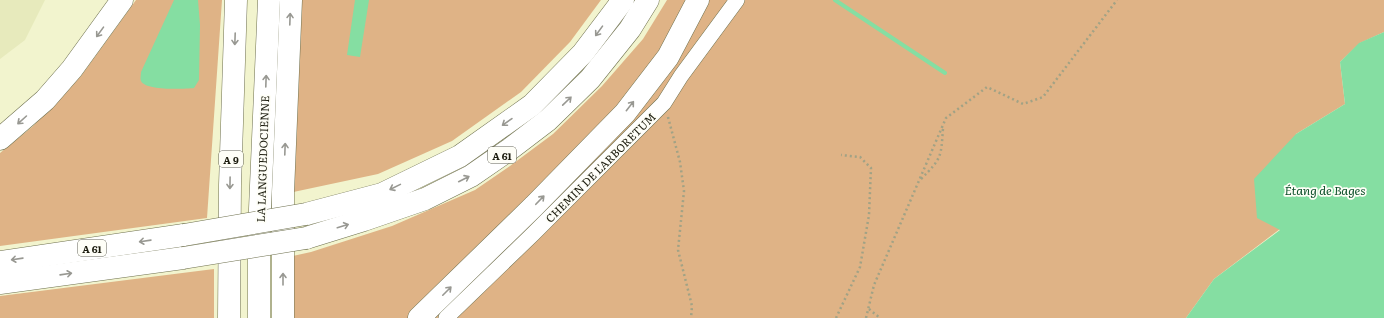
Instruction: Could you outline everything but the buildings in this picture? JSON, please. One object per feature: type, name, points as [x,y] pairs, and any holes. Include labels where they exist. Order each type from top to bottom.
[{"type":"highway","points":[[0,140],[45,100],[72,69],[122,0]]},
{"type":"highway","name":"A 9","points":[[228,318],[230,185],[236,0]]},
{"type":"highway","name":"LA LANGUEDOCIENNE","points":[[259,318],[259,232],[269,0]]},
{"type":"highway","points":[[283,318],[283,192],[291,0]]},
{"type":"highway","name":"A 61","points":[[0,262],[184,235],[306,214],[382,194],[460,156],[532,105],[584,53],[623,0]]},
{"type":"highway","name":"A 61","points":[[0,283],[183,258],[306,238],[425,199],[470,176],[510,149],[548,120],[590,79],[630,29],[648,0]]},
{"type":"highway","points":[[419,318],[534,206],[625,113],[668,56],[698,0]]},
{"type":"street","name":"CHEMIN DE L'ARBORETUM","points":[[446,318],[533,234],[664,103],[737,0]]},
{"type":"path","points":[[866,318],[874,285],[946,118],[987,87],[1023,104],[1043,97],[1117,0]]},
{"type":"path","points":[[664,103],[680,162],[684,191],[678,250],[692,306],[691,318]]},
{"type":"path","points":[[919,181],[937,163],[942,153],[943,125]]},
{"type":"path","points":[[836,318],[860,267],[869,215],[871,168],[860,157],[840,155]]},
{"type":"path","points":[[869,309],[880,318]]},
{"type":"shaded area","points":[[0,0],[45,0],[25,40],[0,59]]},
{"type":"shaded area","points":[[136,0],[222,0],[207,218],[0,246],[0,153],[32,127],[81,76]]},
{"type":"shaded area","points":[[296,0],[601,0],[570,42],[521,92],[452,141],[378,174],[284,194]]},
{"type":"shaded area","points":[[667,0],[1384,0],[1384,32],[1360,43],[1340,62],[1345,104],[1296,134],[1280,229],[1214,279],[1186,318],[278,318],[279,259],[311,252],[392,226],[475,190],[553,134],[602,86],[643,39]]},
{"type":"shaded area","points":[[214,269],[214,318],[0,318],[0,296]]},
{"type":"water","points":[[174,0],[198,0],[200,25],[199,80],[194,88],[157,88],[144,84],[141,81],[141,72]]},
{"type":"water","points":[[355,0],[369,0],[360,57],[347,55]]},
{"type":"water","name":"Étang de Bages","points":[[1384,32],[1384,318],[1186,318],[1214,279],[1280,230],[1257,218],[1254,179],[1296,134],[1345,104],[1340,62],[1359,43]]},
{"type":"waterway","points":[[835,0],[945,73]]}]
